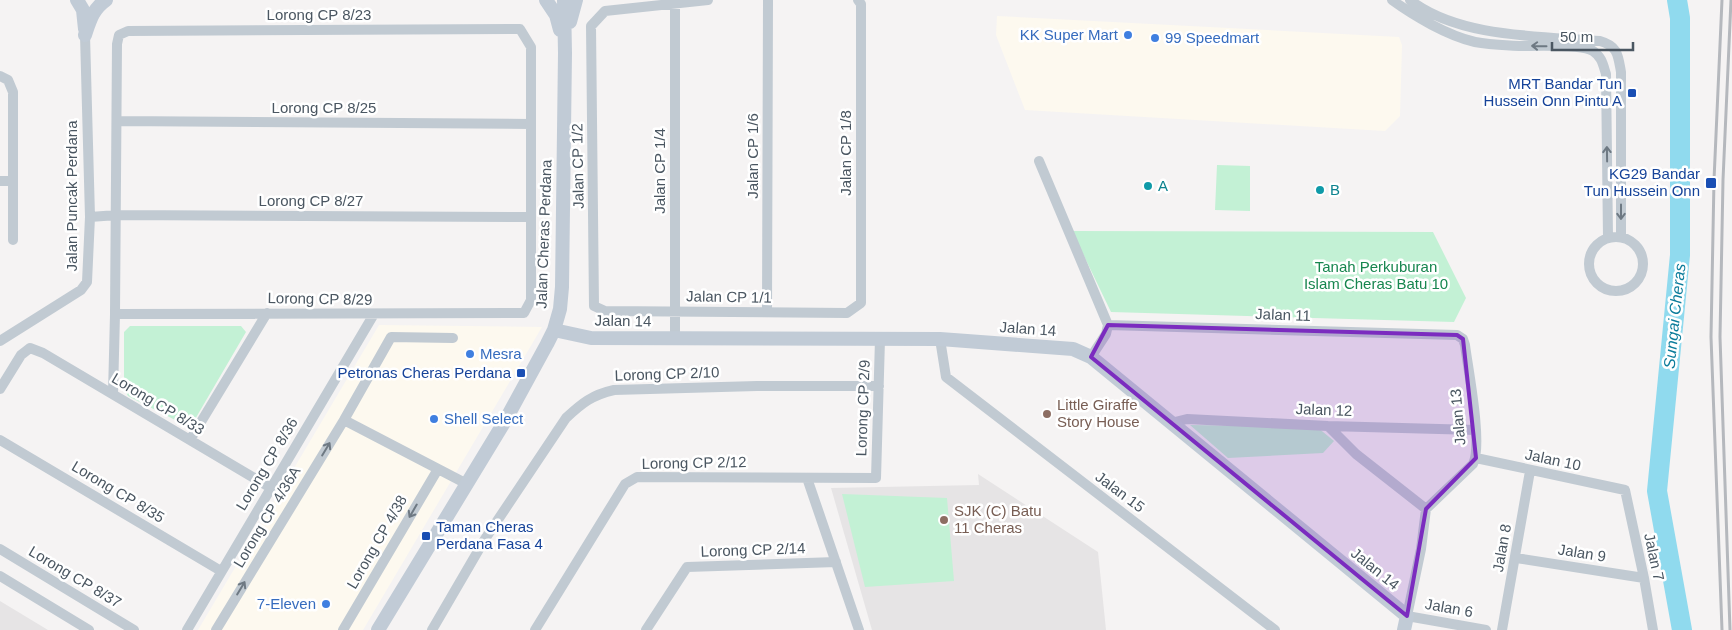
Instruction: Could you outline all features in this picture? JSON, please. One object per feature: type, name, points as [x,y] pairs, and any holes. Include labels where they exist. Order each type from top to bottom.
[{"type":"street","points":[[77,0],[83,10],[86,35]]},
{"type":"street","points":[[86,35],[92,14],[98,5],[106,0]]},
{"type":"street","points":[[546,0],[556,16],[565,53]]},
{"type":"street","name":"Jalan Cheras Perdana","points":[[378,630],[505,421],[554,330],[560,309],[562,287],[564,0]]},
{"type":"street","points":[[565,53],[576,0]]},
{"type":"street","points":[[675,4],[708,0]]},
{"type":"street","name":"Jalan CP 1/6","points":[[767,312],[768,0]]},
{"type":"street","points":[[1392,0],[1430,23],[1473,41],[1592,50],[1602,60],[1606,81],[1608,238]]},
{"type":"street","points":[[1410,0],[1422,10],[1460,26],[1521,35],[1600,41],[1610,44],[1617,53],[1621,72],[1621,237]]},
{"type":"street","name":"Jalan CP 1/8","points":[[860,2],[861,303]]},
{"type":"street","name":"Jalan CP 1/2","points":[[594,306],[591,26],[604,11],[675,4]]},
{"type":"street","name":"Jalan CP 1/4","points":[[675,4],[675,338]]},
{"type":"street","name":"Lorong CP 8/23","points":[[117,121],[117,44],[119,35],[128,31],[520,29],[531,47],[531,124]]},
{"type":"street","name":"Jalan Puncak Perdana","points":[[0,340],[81,290],[87,282],[90,218],[86,35]]},
{"type":"street","points":[[0,76],[8,80],[13,92],[13,240]]},
{"type":"street","points":[[113,394],[117,121]]},
{"type":"street","name":"Lorong CP 8/25","points":[[117,121],[531,124]]},
{"type":"street","points":[[531,124],[531,217]]},
{"type":"street","points":[[1039,161],[1108,325],[1106,334],[1091,357]]},
{"type":"street","points":[[0,181],[13,181]]},
{"type":"street","name":"Lorong CP 8/27","points":[[90,218],[116,216],[531,217]]},
{"type":"street","name":"Lorong CP 8/29","points":[[115,314],[524,313],[531,300],[531,217]]},
{"type":"street","points":[[1621,237],[1630,240],[1637,246],[1642,254],[1643,272],[1632,287],[1623,291],[1614,291],[1605,289],[1597,284],[1589,268],[1592,252],[1597,245],[1608,238],[1621,237]]},
{"type":"street","name":"Jalan CP 1/1","points":[[594,306],[606,311],[847,313],[861,303]]},
{"type":"street","points":[[190,440],[267,313]]},
{"type":"street","name":"Lorong CP 8/36","points":[[187,630],[374,314]]},
{"type":"street","name":"Jalan 11","points":[[1108,325],[1457,335]]},
{"type":"street","name":"Jalan 14","points":[[554,330],[591,338],[940,339],[1073,348],[1091,357],[1408,616]]},
{"type":"street","name":"Jalan 13","points":[[1426,509],[1473,464],[1476,458],[1476,430],[1465,346],[1463,339],[1457,335]]},
{"type":"street","name":"Lorong CP 4/36A","points":[[216,630],[344,420],[391,337],[453,338]]},
{"type":"street","name":"Lorong CP 2/9","points":[[876,478],[880,339]]},
{"type":"street","name":"Jalan 15","points":[[940,339],[946,377],[1275,630]]},
{"type":"street","name":"Lorong CP 8/33","points":[[0,389],[21,355],[30,348],[43,353],[271,488]]},
{"type":"street","name":"Lorong CP 2/10","points":[[432,630],[486,539],[566,418],[583,402],[598,394],[614,390],[757,386],[879,386]]},
{"type":"street","name":"Jalan 12","points":[[1171,423],[1188,419],[1328,426],[1476,430]]},
{"type":"street","points":[[344,420],[467,484]]},
{"type":"street","points":[[1328,426],[1356,454],[1426,509],[1421,549],[1404,630]]},
{"type":"street","name":"Lorong CP 8/35","points":[[0,440],[221,571]]},
{"type":"street","name":"Jalan 10","points":[[1476,458],[1624,490]]},
{"type":"street","name":"Lorong CP 4/38","points":[[343,630],[438,469]]},
{"type":"street","name":"Jalan 8","points":[[1502,630],[1530,471]]},
{"type":"street","name":"Lorong CP 2/12","points":[[536,630],[625,484],[637,477],[876,478]]},
{"type":"street","points":[[806,478],[859,630]]},
{"type":"street","name":"Jalan 7","points":[[1624,490],[1644,578],[1653,630]]},
{"type":"street","name":"Lorong CP 8/37","points":[[0,549],[134,630]]},
{"type":"street","name":"Jalan 9","points":[[1516,558],[1644,578]]},
{"type":"street","name":"Lorong CP 2/14","points":[[646,630],[687,567],[836,562]]},
{"type":"street","points":[[0,576],[89,630]]},
{"type":"street","name":"Jalan 6","points":[[1408,616],[1486,630]]},
{"type":"highlighted area","points":[[1108,325],[1457,335],[1463,339],[1476,458],[1426,509],[1407,616],[1091,357]]},
{"type":"shaded area","points":[[997,16],[1399,37],[1402,45],[1400,116],[1385,131],[1025,110],[996,35]]},
{"type":"shaded area","points":[[379,325],[542,327],[363,630],[198,630]]},
{"type":"shaded area","name":"SJK (C) Batu 11 Cheras","points":[[978,474],[1098,552],[1106,630],[872,630],[831,488],[979,485]]},
{"type":"shaded area","points":[[0,601],[48,630],[0,630]]},
{"type":"green space","points":[[1217,165],[1250,166],[1250,211],[1215,210]]},
{"type":"green space","name":"Tanah Perkuburan Islam Cheras Batu 10","points":[[1072,231],[1433,232],[1466,298],[1454,322],[1111,312]]},
{"type":"green space","points":[[130,326],[241,326],[246,332],[194,421],[183,424],[128,396],[124,389],[124,332]]},
{"type":"green space","points":[[1190,425],[1317,427],[1334,441],[1323,453],[1228,458]]},
{"type":"green space","points":[[842,494],[947,498],[954,581],[865,587]]},
{"type":"waterway","name":"Sungai Cheras","points":[[1677,0],[1680,18],[1680,255],[1657,491],[1682,630]]},
{"type":"railway","points":[[1722,0],[1714,180],[1711,337],[1722,630]]},
{"type":"railway","points":[[1730,630],[1720,337],[1723,180],[1731,0]]},
{"type":"place","name":"KK Super Mart","points":[[1128,35]]},
{"type":"place","name":"99 Speedmart","points":[[1155,38]]},
{"type":"place","name":"MRT Bandar Tun Hussein Onn Pintu A","points":[[1632,93]]},
{"type":"place","name":"KG29 Bandar Tun Hussein Onn","points":[[1711,183]]},
{"type":"place","name":"A","points":[[1148,186]]},
{"type":"place","name":"B","points":[[1320,190]]},
{"type":"place","name":"Mesra","points":[[470,354]]},
{"type":"place","name":"Petronas Cheras Perdana","points":[[521,373]]},
{"type":"place","name":"Little Giraffe Story House","points":[[1047,414]]},
{"type":"place","name":"Shell Select","points":[[434,419]]},
{"type":"place","name":"SJK (C) Batu 11 Cheras","points":[[944,520]]},
{"type":"place","name":"Taman Cheras Perdana Fasa 4","points":[[426,536]]},
{"type":"place","name":"7-Eleven","points":[[326,604]]}]
